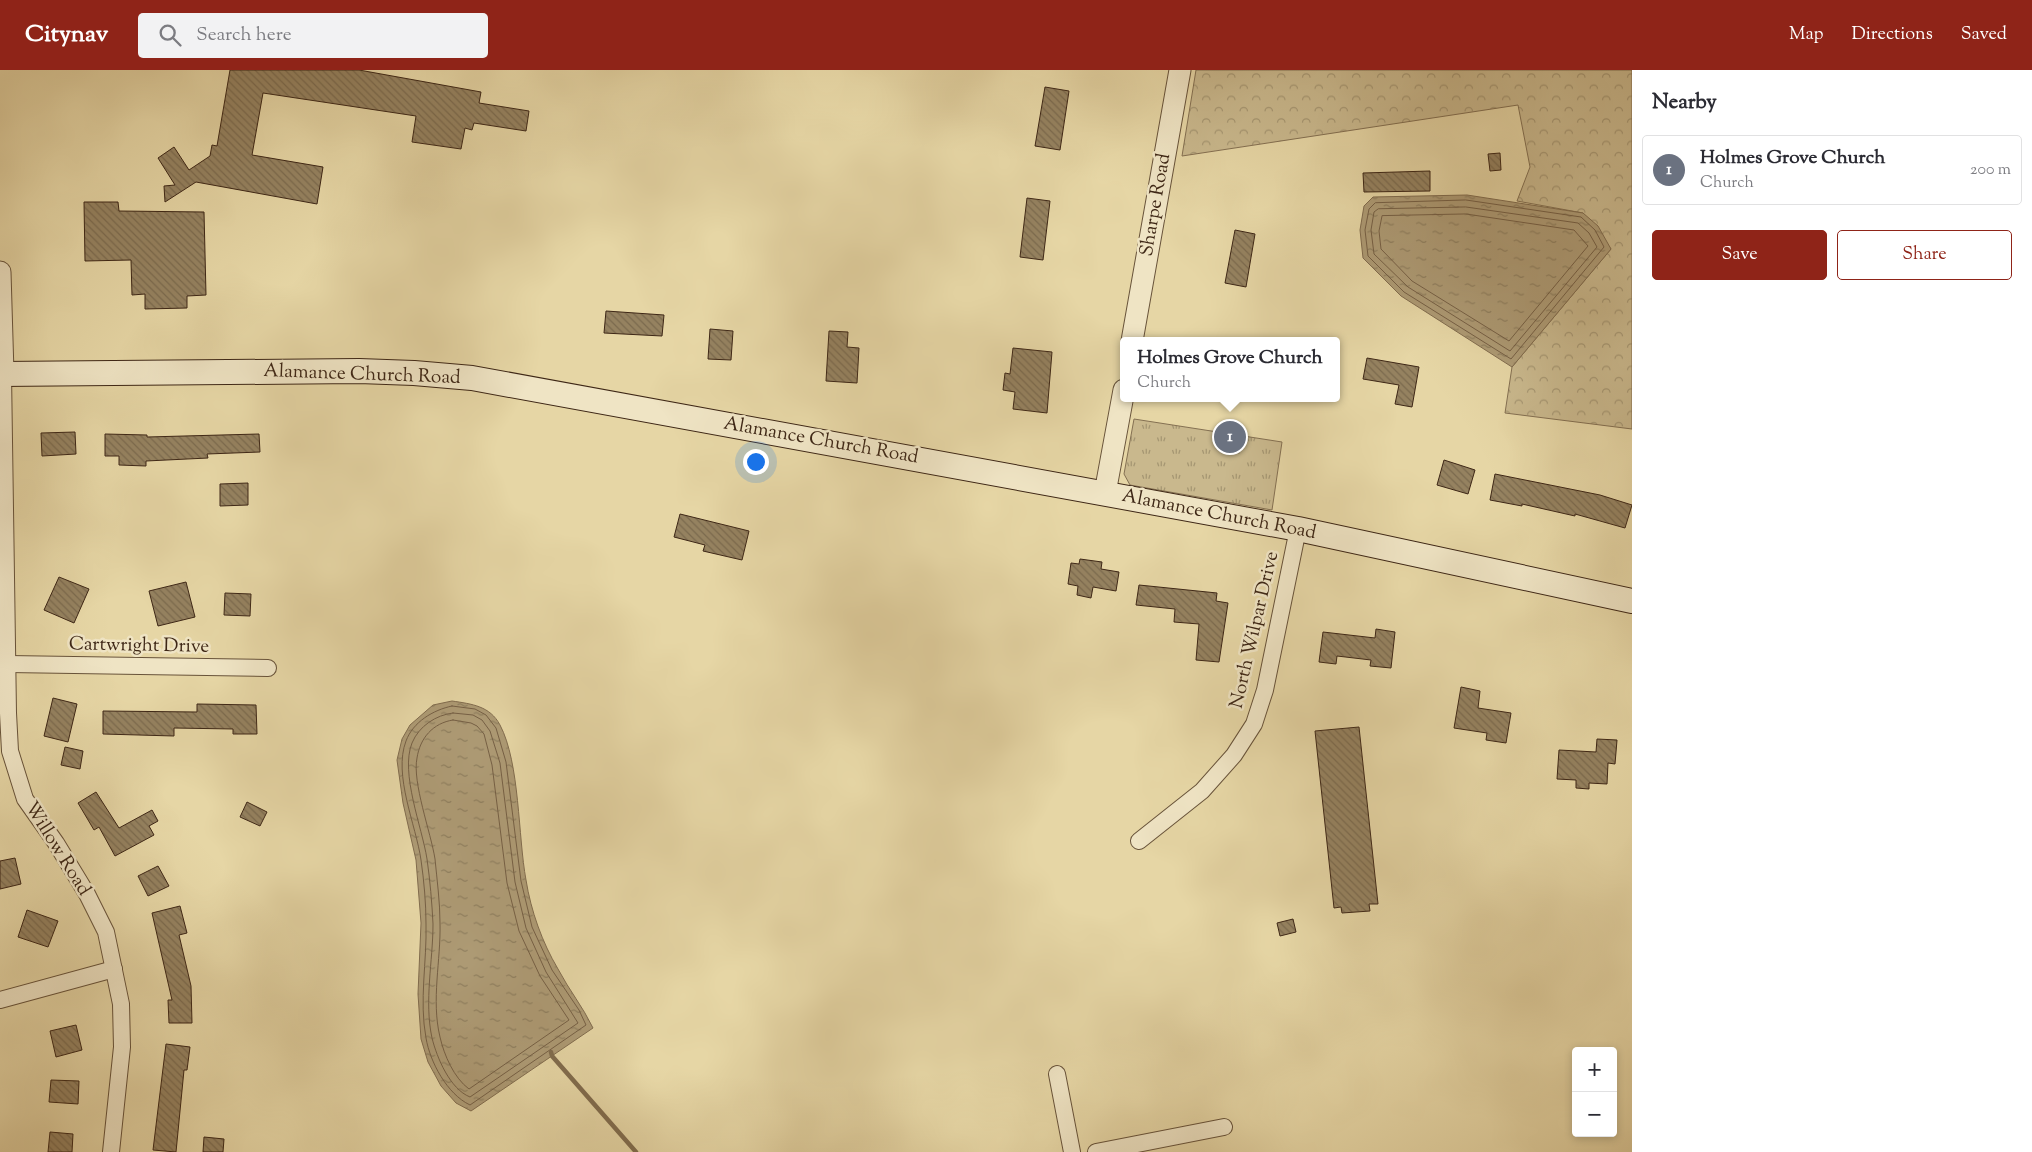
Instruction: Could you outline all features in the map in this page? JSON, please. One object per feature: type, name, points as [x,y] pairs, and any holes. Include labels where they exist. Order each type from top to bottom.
[{"type":"main road","name":"Alamance Church Road","points":[[1,374],[359,371],[414,372],[472,378],[1298,529],[1632,601]]},
{"type":"street","name":"Sharpe Road","points":[[1133,337],[1180,70]]},
{"type":"street","name":"Willow Road","points":[[0,272],[10,751],[25,799],[56,843],[87,894],[106,932],[121,1004],[122,1047],[111,1152]]},
{"type":"street","points":[[1105,493],[1122,402]]},
{"type":"street","name":"North Wilpar Drive","points":[[1139,841],[1202,791],[1234,755],[1254,724],[1266,690],[1298,529]]},
{"type":"street","name":"Cartwright Drive","points":[[8,664],[268,668]]},
{"type":"street","points":[[0,1000],[114,969]]},
{"type":"street","points":[[1057,1074],[1072,1152]]},
{"type":"street","points":[[1096,1152],[1224,1127]]},
{"type":"green space","points":[[1196,70],[1632,70],[1632,429],[1505,413],[1512,367],[1611,249],[1583,213],[1517,201],[1530,167],[1518,105],[1182,156]]},
{"type":"green space","points":[[1134,419],[1282,442],[1272,510],[1130,485],[1124,474]]},
{"type":"water","points":[[1467,195],[1583,213],[1598,226],[1611,249],[1512,367],[1401,296],[1363,258],[1360,230],[1364,206],[1373,197]]},
{"type":"water","points":[[452,701],[473,705],[486,710],[496,719],[507,741],[518,801],[523,863],[534,915],[552,959],[593,1028],[471,1111],[456,1103],[441,1086],[428,1062],[421,1039],[418,994],[421,923],[416,860],[403,803],[397,760],[402,739],[410,725],[433,705]]},
{"type":"building","points":[[230,70],[359,70],[481,92],[479,103],[529,111],[526,131],[474,123],[472,130],[465,128],[461,149],[412,142],[416,116],[263,93],[252,155],[323,167],[317,204],[196,182],[165,202],[164,186],[175,185],[158,158],[174,147],[189,170],[210,156],[212,145],[217,146]]},
{"type":"building","points":[[1045,87],[1069,91],[1060,150],[1035,146]]},
{"type":"building","points":[[1500,153],[1501,170],[1490,171],[1488,154]]},
{"type":"building","points":[[1430,171],[1430,191],[1364,192],[1363,173]]},
{"type":"building","points":[[1027,198],[1050,201],[1043,260],[1020,257]]},
{"type":"building","points":[[84,202],[118,202],[119,211],[204,212],[206,295],[187,296],[187,308],[145,309],[145,294],[132,295],[131,260],[85,261]]},
{"type":"building","points":[[1235,230],[1255,234],[1246,287],[1225,283]]},
{"type":"building","points":[[606,311],[664,315],[662,336],[604,333]]},
{"type":"building","points":[[710,329],[733,331],[731,360],[708,359]]},
{"type":"building","points":[[829,331],[848,332],[847,347],[859,348],[857,383],[826,381]]},
{"type":"building","points":[[1013,348],[1052,352],[1047,413],[1013,409],[1015,392],[1003,390],[1005,373],[1010,374]]},
{"type":"building","points":[[1367,358],[1419,367],[1412,407],[1395,404],[1399,385],[1363,379]]},
{"type":"building","points":[[75,432],[76,454],[42,456],[41,433]]},
{"type":"building","points":[[105,434],[147,435],[147,437],[259,434],[260,452],[207,454],[208,458],[146,461],[146,466],[119,465],[119,456],[105,456]]},
{"type":"building","points":[[1444,460],[1475,470],[1468,494],[1437,485]]},
{"type":"building","points":[[1495,474],[1600,495],[1632,505],[1625,528],[1575,514],[1575,516],[1522,504],[1522,506],[1490,500]]},
{"type":"building","points":[[248,483],[248,505],[220,506],[220,484]]},
{"type":"building","points":[[680,514],[749,531],[742,560],[703,551],[705,545],[674,537]]},
{"type":"building","points":[[1080,559],[1102,562],[1101,569],[1119,572],[1116,591],[1093,587],[1091,598],[1077,595],[1078,586],[1068,584],[1071,563],[1079,564]]},
{"type":"building","points":[[59,577],[89,589],[74,623],[44,610]]},
{"type":"building","points":[[186,582],[195,617],[158,626],[149,591]]},
{"type":"building","points":[[1139,585],[1217,593],[1216,601],[1228,603],[1219,662],[1196,660],[1199,624],[1174,622],[1175,609],[1136,605]]},
{"type":"building","points":[[225,593],[251,594],[250,616],[224,615]]},
{"type":"building","points":[[1376,629],[1395,632],[1391,668],[1370,666],[1371,660],[1337,656],[1336,664],[1319,662],[1323,632],[1375,638]]},
{"type":"building","points":[[1461,687],[1480,691],[1478,708],[1511,713],[1506,743],[1486,740],[1487,733],[1454,728]]},
{"type":"building","points":[[53,698],[77,704],[68,742],[44,736]]},
{"type":"building","points":[[197,704],[256,705],[257,734],[233,734],[233,729],[174,728],[174,736],[103,734],[103,711],[197,712]]},
{"type":"building","points":[[1359,727],[1378,904],[1369,904],[1370,911],[1342,913],[1341,907],[1334,908],[1315,731]]},
{"type":"building","points":[[1597,739],[1617,740],[1615,764],[1608,763],[1607,784],[1589,783],[1589,789],[1576,788],[1576,780],[1557,779],[1559,750],[1596,752]]},
{"type":"building","points":[[65,747],[83,751],[80,769],[61,765]]},
{"type":"building","points":[[96,792],[119,828],[152,810],[158,821],[149,826],[154,835],[115,856],[99,827],[94,830],[78,803]]},
{"type":"building","points":[[247,802],[267,812],[260,826],[240,817]]},
{"type":"building","points":[[15,858],[21,884],[0,889],[0,861]]},
{"type":"building","points":[[158,866],[169,886],[148,896],[138,876]]},
{"type":"building","points":[[180,906],[187,933],[179,935],[191,986],[192,1023],[169,1023],[168,1000],[172,1000],[152,913]]},
{"type":"building","points":[[27,910],[58,921],[48,947],[18,937]]},
{"type":"building","points":[[1293,919],[1296,932],[1280,936],[1277,923]]},
{"type":"building","points":[[76,1025],[82,1050],[56,1057],[50,1031]]},
{"type":"building","points":[[166,1044],[190,1047],[187,1070],[184,1070],[176,1152],[153,1150]]},
{"type":"building","points":[[51,1080],[79,1081],[78,1104],[49,1102]]},
{"type":"building","points":[[50,1132],[73,1134],[72,1152],[48,1152]]},
{"type":"building","points":[[204,1137],[224,1139],[223,1152],[203,1152]]},
{"type":"waterway","points":[[551,1052],[552,1056],[636,1152]]},
{"type":"place","name":"Holmes Grove Church","points":[[1230,437]]}]
